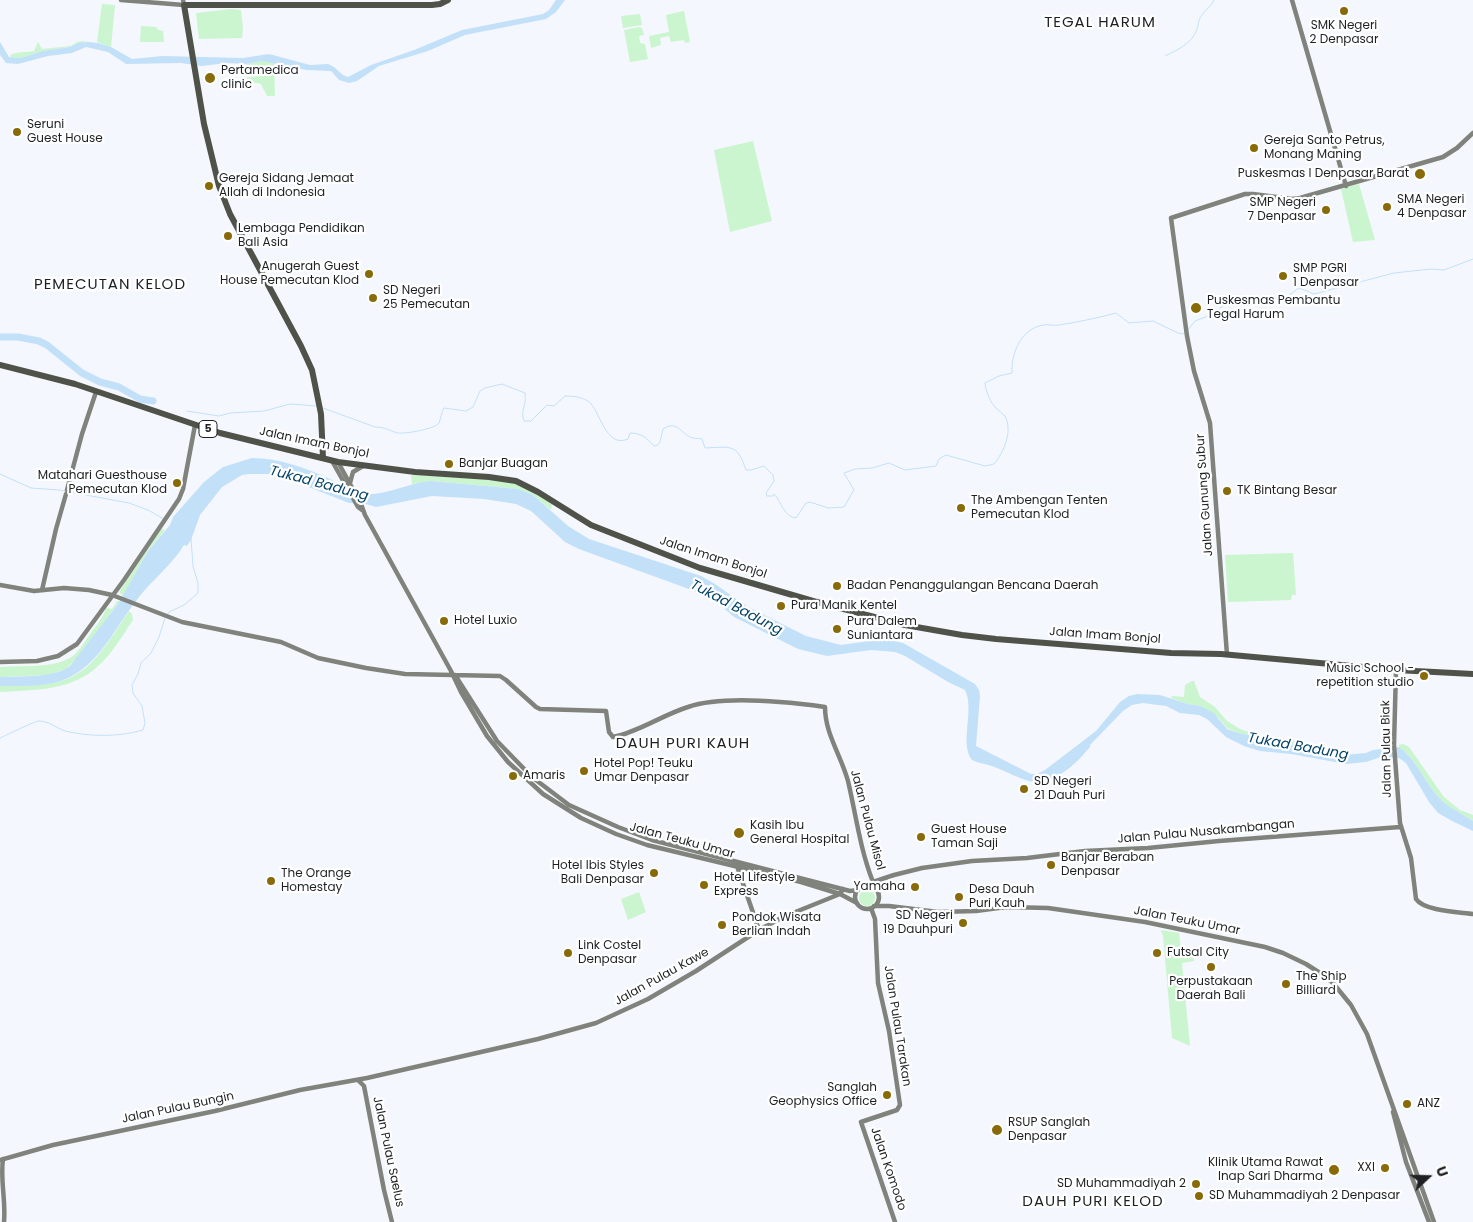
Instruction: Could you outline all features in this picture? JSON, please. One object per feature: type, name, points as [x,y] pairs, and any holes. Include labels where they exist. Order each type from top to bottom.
[{"type":"highway","points":[[322,458],[320,401],[314,379],[301,346],[226,206],[219,186],[205,127],[183,2],[428,5],[440,4],[448,0]]},
{"type":"highway","name":"Jalan Imam Bonjol","points":[[0,365],[68,382],[232,436],[335,461],[433,474],[489,477],[520,482],[591,525],[700,568],[813,601],[905,625],[996,639],[1102,648],[1227,655],[1396,670],[1473,674]]},
{"type":"street","points":[[121,0],[183,2]]},
{"type":"street","points":[[1292,0],[1346,186],[1443,157],[1457,148],[1473,133]]},
{"type":"street","name":"Jalan Gunung Subur","points":[[1227,655],[1210,423],[1196,378],[1187,336],[1171,218],[1245,194],[1296,199],[1346,186]]},
{"type":"street","points":[[42,590],[66,492],[96,392]]},
{"type":"street","points":[[0,662],[37,661],[58,656],[68,651],[82,638],[182,493],[195,425]]},
{"type":"street","name":"Jalan Teuku Umar","points":[[335,461],[494,746],[525,778],[556,803],[581,818],[616,834],[648,845],[842,892],[858,890]]},
{"type":"street","points":[[349,485],[353,472],[363,466]]},
{"type":"street","points":[[0,585],[24,590],[64,588],[89,590],[118,597],[182,622],[281,642],[318,658],[396,673],[454,676]]},
{"type":"street","name":"Jalan Pulau Biak","points":[[1396,670],[1394,746],[1400,827]]},
{"type":"street","name":"Jalan Teuku Umar","points":[[454,676],[497,741],[532,777],[569,805],[609,824],[652,840],[842,892],[857,903]]},
{"type":"street","name":"Jalan Pulau Misol","points":[[454,676],[500,676],[540,709],[606,711],[609,732],[613,737],[683,708],[701,703],[755,701],[796,703],[825,707],[826,723],[847,779],[872,884]]},
{"type":"street","points":[[1400,827],[1410,858],[1418,902],[1428,907],[1473,914]]},
{"type":"street","name":"Jalan Pulau Nusakambangan","points":[[872,884],[880,879],[922,868],[974,860],[1027,858],[1085,851],[1148,848],[1400,827]]},
{"type":"street","points":[[737,866],[759,930]]},
{"type":"street","points":[[877,892],[872,884],[864,886],[858,890],[855,896],[857,903],[863,908],[873,907],[878,899],[877,892],[880,879]]},
{"type":"street","name":"Jalan Pulau Kawe","points":[[360,1079],[538,1039],[597,1023],[648,999],[696,971],[759,930],[790,913],[842,892]]},
{"type":"street","name":"Jalan Teuku Umar","points":[[878,899],[889,906]]},
{"type":"street","name":"Jalan Teuku Umar","points":[[873,907],[889,906],[938,912],[976,911],[1013,907],[1048,908],[1115,917],[1184,929],[1257,945],[1283,953],[1320,972],[1341,992],[1351,1006],[1371,1043],[1393,1108],[1406,1162],[1429,1222]]},
{"type":"street","name":"Jalan Pulau Tarakan","points":[[861,1122],[897,1110],[900,1105],[889,1031],[878,983],[873,907]]},
{"type":"street","name":"Jalan Pulau Saelus","points":[[364,1086],[367,1078]]},
{"type":"street","name":"Jalan Pulau Saelus","points":[[360,1079],[364,1086],[392,1222]]},
{"type":"street","name":"Jalan Pulau Bungin","points":[[2,1159],[53,1145],[300,1090],[360,1079]]},
{"type":"street","name":"Jalan Komodo","points":[[861,1122],[895,1222]]},
{"type":"street","name":"Jalan Teuku Umar","points":[[1401,1137],[1434,1222]]},
{"type":"street","points":[[2,1159],[1,1167],[5,1205],[4,1222]]},
{"type":"green space","points":[[102,4],[115,5],[111,47],[97,42]]},
{"type":"green space","points":[[231,9],[241,10],[242,38],[199,39],[196,13]]},
{"type":"green space","points":[[684,11],[690,42],[685,43],[684,40],[671,42],[669,36],[660,38],[661,45],[651,48],[649,36],[669,32],[666,15]]},
{"type":"green space","points":[[640,14],[642,25],[623,28],[621,16]]},
{"type":"green space","points":[[141,26],[156,27],[158,30],[163,31],[164,42],[140,42]]},
{"type":"green space","points":[[642,28],[644,35],[639,36],[640,43],[645,44],[648,59],[630,62],[624,30]]},
{"type":"green space","points":[[82,41],[96,43],[85,42],[70,47],[42,51],[21,58],[11,57],[10,55],[34,51],[38,42],[42,49],[71,46]]},
{"type":"green space","points":[[262,61],[274,62],[275,96],[267,96],[261,84],[247,81],[247,77],[255,77],[257,74],[256,71],[246,70],[246,64]]},
{"type":"green space","points":[[753,141],[772,221],[730,232],[714,150]]},
{"type":"green space","points":[[1359,184],[1375,240],[1353,242],[1341,189]]},
{"type":"green space","points":[[411,476],[507,481],[524,486],[552,504],[551,510],[533,495],[518,489],[431,481],[412,484]]},
{"type":"green space","points":[[161,529],[165,530],[148,551],[123,596],[119,592]]},
{"type":"green space","points":[[1293,553],[1296,595],[1292,595],[1291,600],[1228,602],[1225,555]]},
{"type":"green space","points":[[117,601],[120,601],[77,658],[66,669],[49,675],[0,677],[0,667],[48,665],[73,656],[99,622],[106,608],[112,609]]},
{"type":"green space","points":[[129,611],[132,614],[133,620],[108,656],[88,674],[65,685],[52,688],[0,692],[0,686],[52,683],[62,681],[80,672],[94,660]]},
{"type":"green space","points":[[1194,681],[1200,697],[1215,707],[1227,721],[1240,729],[1262,737],[1311,743],[1313,744],[1312,748],[1239,733],[1227,728],[1218,717],[1200,706],[1171,698],[1172,696],[1184,697],[1185,685]]},
{"type":"green space","points":[[1403,744],[1409,747],[1444,797],[1460,810],[1473,815],[1473,821],[1439,798],[1414,762],[1399,747],[1399,745]]},
{"type":"green space","points":[[867,890],[875,898],[867,906],[859,898]]},
{"type":"green space","points":[[639,892],[646,912],[628,920],[621,899]]},
{"type":"green space","points":[[1161,930],[1179,933],[1181,950],[1193,948],[1194,961],[1182,963],[1190,1046],[1172,1038]]},
{"type":"water","points":[[556,0],[565,0],[556,12],[546,19],[465,35],[428,51],[379,66],[357,81],[349,83],[339,80],[331,71],[307,70],[262,61],[246,64],[226,63],[202,66],[181,63],[126,64],[108,52],[86,47],[72,53],[48,56],[18,64],[6,63],[0,55],[0,42],[9,57],[21,58],[42,51],[88,42],[111,47],[132,59],[162,56],[243,58],[269,54],[310,65],[328,64],[348,77],[371,65],[462,30],[543,14],[549,10]]},
{"type":"water","name":"Tukad Badung","points":[[252,458],[282,462],[302,468],[362,494],[380,493],[431,481],[518,489],[533,495],[568,526],[589,539],[701,576],[748,607],[806,636],[841,645],[876,640],[890,640],[903,643],[975,684],[980,696],[976,746],[1031,774],[1037,774],[1045,770],[1096,731],[1120,702],[1129,696],[1137,694],[1160,695],[1200,706],[1214,713],[1227,729],[1239,733],[1343,755],[1399,747],[1414,762],[1439,798],[1473,821],[1473,831],[1438,813],[1429,802],[1406,763],[1399,758],[1381,757],[1366,762],[1346,764],[1291,754],[1260,751],[1226,737],[1207,719],[1199,715],[1180,713],[1166,706],[1143,703],[1132,705],[1123,711],[1078,760],[1064,772],[1047,780],[1029,781],[972,760],[968,753],[967,745],[968,698],[965,690],[905,656],[895,652],[871,650],[827,656],[798,649],[734,617],[719,604],[697,592],[579,549],[565,542],[531,511],[516,504],[484,499],[432,496],[376,507],[366,504],[349,503],[281,476],[268,474],[242,475],[222,487],[200,515],[187,546],[184,545],[174,559],[144,590],[103,648],[82,670],[69,678],[54,683],[34,686],[0,686],[0,677],[56,673],[70,666],[118,604],[148,551],[170,525],[173,517],[204,482],[223,467]]},
{"type":"waterway","points":[[1165,56],[1184,46],[1192,39],[1199,20],[1214,0]]},
{"type":"waterway","points":[[1187,331],[1195,321],[1216,313],[1227,304],[1248,302],[1267,297],[1285,298],[1299,288],[1314,294],[1394,273],[1431,269],[1444,270],[1473,259]]},
{"type":"waterway","points":[[323,408],[375,427],[402,433],[420,431],[436,425],[439,423],[444,408],[466,411],[473,407],[480,391],[502,384],[525,393],[524,421],[531,421],[547,405],[554,406],[565,396],[580,398],[592,405],[608,433],[620,441],[628,439],[630,433],[634,433],[644,436],[654,446],[658,445],[663,429],[672,426],[689,436],[702,439],[705,448],[732,448],[743,461],[746,470],[764,466],[773,475],[774,481],[766,493],[767,496],[773,496],[774,494],[788,515],[796,518],[806,503],[810,502],[828,508],[844,507],[854,490],[844,473],[855,469],[872,468],[889,463],[905,470],[936,466],[939,459],[946,455],[985,466],[994,464],[1004,447],[1008,428],[1005,416],[990,400],[985,383],[999,376],[1012,373],[1013,358],[1019,343],[1035,327],[1073,323],[1116,313],[1129,323],[1153,321],[1184,334]]},
{"type":"waterway","points":[[0,337],[18,337],[39,341],[47,345],[82,373],[100,382],[119,387],[140,399],[153,401]]},
{"type":"waterway","points":[[187,411],[219,416],[230,413],[264,411],[290,404],[317,406]]},
{"type":"waterway","points":[[0,474],[31,488],[59,490],[129,503],[148,510],[164,519]]},
{"type":"waterway","points":[[167,615],[169,612],[184,605],[198,593],[191,539]]},
{"type":"waterway","points":[[0,738],[39,721],[49,723],[65,731],[84,734],[114,735],[143,730],[145,723],[142,706],[133,693],[132,685],[141,663],[151,653],[159,637],[165,618]]},
{"type":"place","name":"SMK Negeri 2 Denpasar","points":[[1344,11]]},
{"type":"place","name":"Pertamedica clinic","points":[[210,78]]},
{"type":"place","name":"Seruni Guest House","points":[[17,132]]},
{"type":"place","name":"Gereja Santo Petrus, Monang Maning","points":[[1254,148]]},
{"type":"place","name":"Puskesmas I Denpasar Barat","points":[[1420,174]]},
{"type":"place","name":"Gereja Sidang Jemaat Allah di Indonesia","points":[[209,186]]},
{"type":"place","name":"SMA Negeri 4 Denpasar","points":[[1387,207]]},
{"type":"place","name":"SMP Negeri 7 Denpasar","points":[[1326,210]]},
{"type":"place","name":"Lembaga Pendidikan Bali Asia","points":[[228,236]]},
{"type":"place","name":"Anugerah Guest House Pemecutan Klod","points":[[369,274]]},
{"type":"place","name":"SMP PGRI 1 Denpasar","points":[[1283,276]]},
{"type":"place","name":"SD Negeri 25 Pemecutan","points":[[373,298]]},
{"type":"place","name":"Puskesmas Pembantu Tegal Harum","points":[[1196,308]]},
{"type":"place","name":"Banjar Buagan","points":[[449,464]]},
{"type":"place","name":"Matahari Guesthouse Pemecutan Klod","points":[[177,483]]},
{"type":"place","name":"TK Bintang Besar","points":[[1227,491]]},
{"type":"place","name":"The Ambengan Tenten Pemecutan Klod","points":[[961,508]]},
{"type":"place","name":"Badan Penanggulangan Bencana Daerah","points":[[837,586]]},
{"type":"place","name":"Pura Manik Kentel","points":[[781,606]]},
{"type":"place","name":"Hotel Luxio","points":[[444,621]]},
{"type":"place","name":"Pura Dalem Suniantara","points":[[837,629]]},
{"type":"place","name":"Music School - repetition studio","points":[[1424,676]]},
{"type":"place","name":"Hotel Pop! Teuku Umar Denpasar","points":[[584,771]]},
{"type":"place","name":"Amaris","points":[[513,776]]},
{"type":"place","name":"SD Negeri 21 Dauh Puri","points":[[1024,789]]},
{"type":"place","name":"Kasih Ibu General Hospital","points":[[739,833]]},
{"type":"place","name":"Guest House Taman Saji","points":[[921,837]]},
{"type":"place","name":"Banjar Beraban Denpasar","points":[[1051,865]]},
{"type":"place","name":"Hotel Ibis Styles Bali Denpasar","points":[[654,873]]},
{"type":"place","name":"The Orange Homestay","points":[[271,881]]},
{"type":"place","name":"Hotel Lifestyle Express","points":[[704,885]]},
{"type":"place","name":"Yamaha","points":[[915,887]]},
{"type":"place","name":"Desa Dauh Puri Kauh","points":[[959,897]]},
{"type":"place","name":"SD Negeri 19 Dauhpuri","points":[[963,923]]},
{"type":"place","name":"Pondok Wisata Berlian Indah","points":[[722,925]]},
{"type":"place","name":"Link Costel Denpasar","points":[[568,953]]},
{"type":"place","name":"Futsal City","points":[[1157,953]]},
{"type":"place","name":"Perpustakaan Daerah Bali","points":[[1211,967]]},
{"type":"place","name":"The Ship Billiard","points":[[1286,984]]},
{"type":"place","name":"Sanglah Geophysics Office","points":[[887,1095]]},
{"type":"place","name":"ANZ","points":[[1407,1104]]},
{"type":"place","name":"RSUP Sanglah Denpasar","points":[[997,1130]]},
{"type":"place","name":"XXI","points":[[1385,1168]]},
{"type":"place","name":"Klinik Utama Rawat Inap Sari Dharma","points":[[1334,1170]]},
{"type":"place","name":"SD Muhammadiyah 2","points":[[1196,1184]]},
{"type":"place","name":"SD Muhammadiyah 2 Denpasar","points":[[1199,1196]]},
{"type":"district","name":"TEGAL HARUM","points":[[1100,23]]},
{"type":"district","name":"PEMECUTAN KELOD","points":[[110,285]]},
{"type":"district","name":"DAUH PURI KAUH","points":[[683,744]]},
{"type":"district","name":"DAUH PURI KELOD","points":[[1093,1202]]}]
